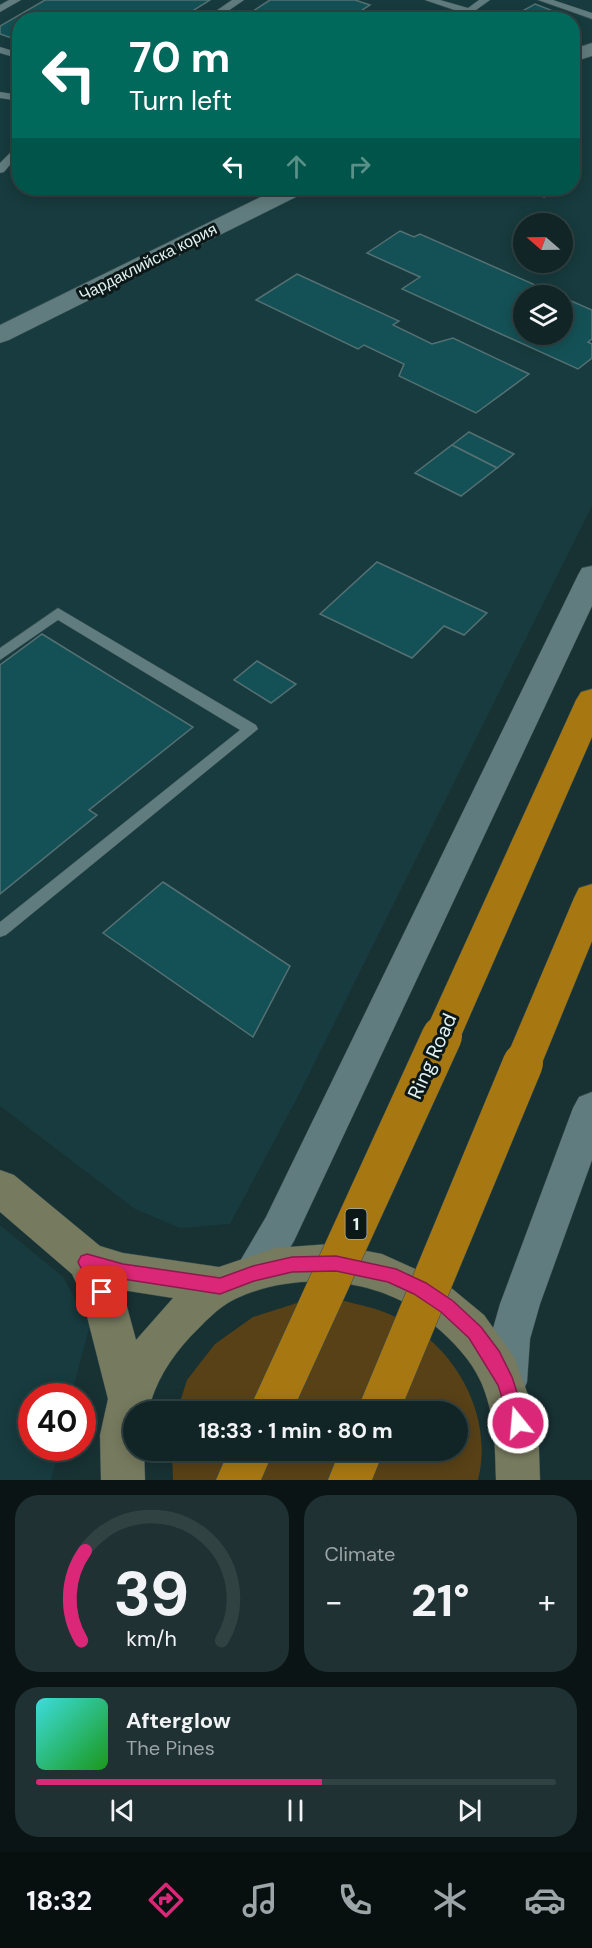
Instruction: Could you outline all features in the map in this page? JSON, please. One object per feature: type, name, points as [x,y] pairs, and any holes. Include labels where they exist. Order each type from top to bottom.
[{"type":"highway","name":"Ring Road","points":[[275,1401],[592,700]]},
{"type":"highway","points":[[383,1401],[592,898]]},
{"type":"highway","points":[[238,1480],[247,1461]]},
{"type":"highway","points":[[350,1480],[358,1461]]},
{"type":"street","name":"Чардаклийска кория","points":[[0,335],[282,195]]},
{"type":"street","points":[[237,1280],[279,1229],[592,575]]},
{"type":"street","points":[[506,1382],[510,1339],[520,1304],[592,1108]]},
{"type":"street","points":[[0,1186],[87,1262],[102,1292],[129,1398]]},
{"type":"street","points":[[87,1262],[123,1272],[237,1280]]},
{"type":"street","points":[[123,1480],[123,1424],[129,1398],[139,1373],[157,1343],[184,1313],[237,1280],[292,1264],[336,1263],[390,1275],[420,1289],[447,1306],[475,1332],[506,1382],[518,1423],[521,1455],[518,1480]]},
{"type":"lane","points":[[0,9],[16,0]]},
{"type":"lane","points":[[220,12],[239,0]]},
{"type":"lane","points":[[430,0],[460,12]]},
{"type":"lane","points":[[474,12],[485,0]]},
{"type":"lane","points":[[543,0],[580,12]]},
{"type":"lane","points":[[0,171],[12,156]]},
{"type":"lane","points":[[0,655],[58,613],[251,729],[0,931]]},
{"type":"shaded area","points":[[0,0],[592,0],[592,506],[295,1102],[230,1224],[180,1228],[135,1209],[0,1106]]},
{"type":"shaded area","points":[[0,1225],[63,1277],[90,1325],[74,1383],[18,1383],[18,1461],[56,1461],[51,1480],[0,1480]]},
{"type":"shaded area","points":[[345,1301],[373,1308],[412,1326],[432,1341],[449,1360],[474,1405],[480,1429],[482,1455],[478,1480],[173,1480],[172,1461],[468,1461],[468,1401],[180,1401],[187,1380],[215,1344],[253,1317],[297,1303]]},
{"type":"building","points":[[45,0],[210,0],[191,12],[24,12]]},
{"type":"building","points":[[270,0],[355,0],[370,5],[359,12],[251,12]]},
{"type":"building","points":[[535,4],[556,12],[520,12]]},
{"type":"building","points":[[12,19],[12,38],[0,34],[0,26]]},
{"type":"building","points":[[400,231],[414,237],[420,234],[535,285],[513,285],[513,339],[402,289],[420,277],[367,253]]},
{"type":"building","points":[[297,274],[399,321],[393,325],[432,344],[453,338],[529,374],[476,413],[399,376],[404,364],[364,345],[358,349],[256,300]]},
{"type":"building","points":[[573,302],[592,310],[592,339],[588,342],[592,344],[592,358],[578,369],[525,345],[573,345]]},
{"type":"building","points":[[469,432],[514,454],[497,468],[452,445]]},
{"type":"building","points":[[452,445],[497,468],[461,496],[415,473]]},
{"type":"building","points":[[377,562],[487,613],[464,635],[444,626],[412,658],[320,614]]},
{"type":"building","points":[[42,634],[193,727],[89,810],[97,815],[0,894],[0,665]]},
{"type":"building","points":[[257,661],[296,684],[271,703],[234,680]]},
{"type":"building","points":[[163,882],[290,966],[253,1037],[103,933]]},
{"type":"route","points":[[102,1292],[87,1262],[123,1272],[220,1286],[253,1273],[292,1264],[336,1263],[364,1267],[390,1275],[420,1289],[447,1306],[475,1332],[506,1382],[518,1423]]}]
